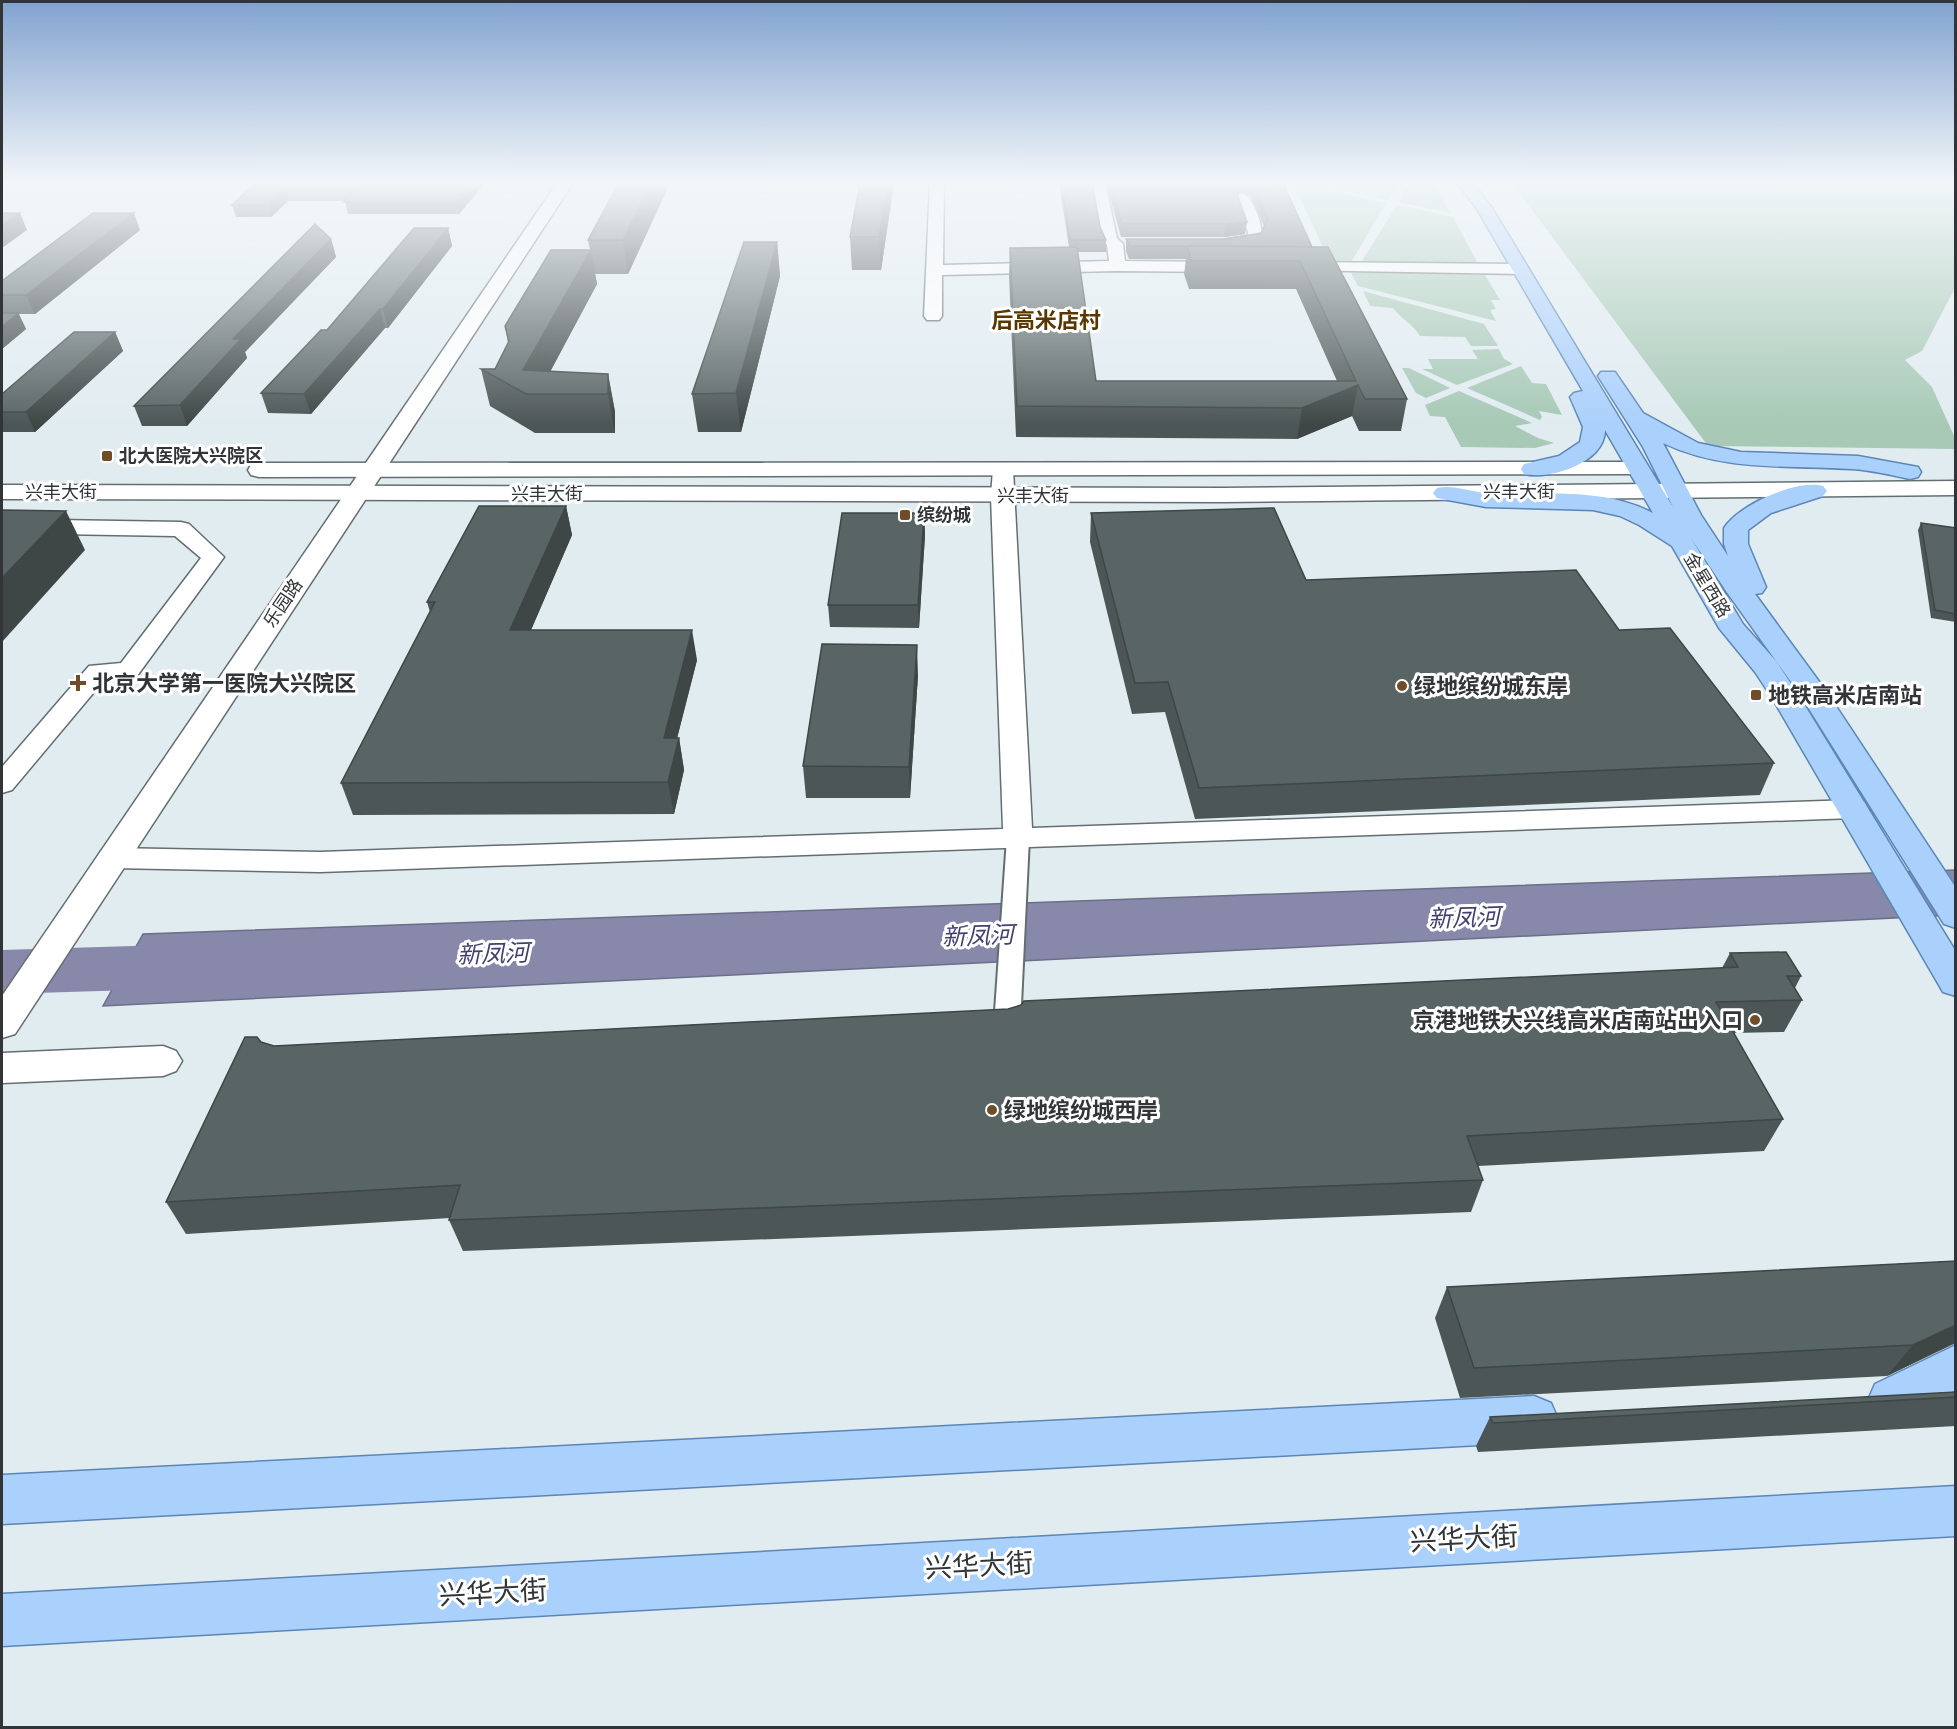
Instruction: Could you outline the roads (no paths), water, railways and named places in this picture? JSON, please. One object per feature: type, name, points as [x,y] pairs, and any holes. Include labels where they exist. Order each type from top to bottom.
[{"type":"main road","name":"乐园路","points":[[2,1024],[511,264]]},
{"type":"main road","name":"金星西路","points":[[1517,264],[1579,367],[1657,480],[1812,692],[1956,916]]},
{"type":"main road","points":[[1535,264],[1583,336]]},
{"type":"main road","name":"金星西路","points":[[1601,364],[1654,447],[1657,480],[1683,545],[1732,628],[1766,668],[1785,696],[1956,983]]},
{"type":"main road","points":[[1532,469],[1561,464],[1574,459],[1594,439],[1594,427],[1574,382],[1579,367]]},
{"type":"main road","points":[[1631,411],[1672,442],[1698,452],[1730,460],[1854,462],[1910,471]]},
{"type":"main road","name":"兴丰大街","points":[[242,470],[1532,469],[1815,491],[1956,488]]},
{"type":"main road","name":"兴丰大街","points":[[2,492],[1002,496],[1445,493],[1657,480],[1910,471],[1956,472]]},
{"type":"main road","points":[[1763,623],[1752,584],[1736,544],[1736,528],[1746,516],[1760,508],[1815,491]]},
{"type":"main road","points":[[1445,493],[1483,500],[1580,501],[1606,505],[1629,511],[1656,525],[1683,545]]},
{"type":"main road","points":[[2,1068],[163,1061]]},
{"type":"main road","points":[[1891,1400],[1956,1366]]},
{"type":"main road","points":[[1846,1402],[1956,1396]]},
{"type":"main road","points":[[2,1500],[1578,1416]]},
{"type":"main road","name":"兴华大街","points":[[2,1620],[1956,1512]]},
{"type":"street","points":[[933,316],[935,264]]},
{"type":"street","points":[[935,270],[1117,266],[1247,267]]},
{"type":"street","points":[[1283,267],[1520,269]]},
{"type":"street","points":[[971,1028],[1007,1026],[1018,838],[1002,496],[1004,469]]},
{"type":"street","points":[[2,520],[56,527],[180,530],[213,557],[128,671],[98,671],[2,784]]},
{"type":"street","points":[[103,871],[1854,809]]},
{"type":"water","points":[[1955,870],[1955,915],[103,1006],[143,934]]},
{"type":"waterway","name":"新凤河","points":[[2,972],[199,966]]},
{"type":"place","name":"北大医院大兴院区","points":[[107,456]]},
{"type":"place","name":"缤纷城","points":[[905,515]]},
{"type":"place","name":"北京大学第一医院大兴院区","points":[[78,683]]},
{"type":"place","name":"绿地缤纷城东岸","points":[[1402,686]]},
{"type":"place","name":"地铁高米店南站","points":[[1756,695]]},
{"type":"place","name":"京港地铁大兴线高米店南站出入口","points":[[1755,1020]]},
{"type":"place","name":"绿地缤纷城西岸","points":[[992,1110]]},
{"type":"district","name":"后高米店村","points":[[1046,320]]}]
